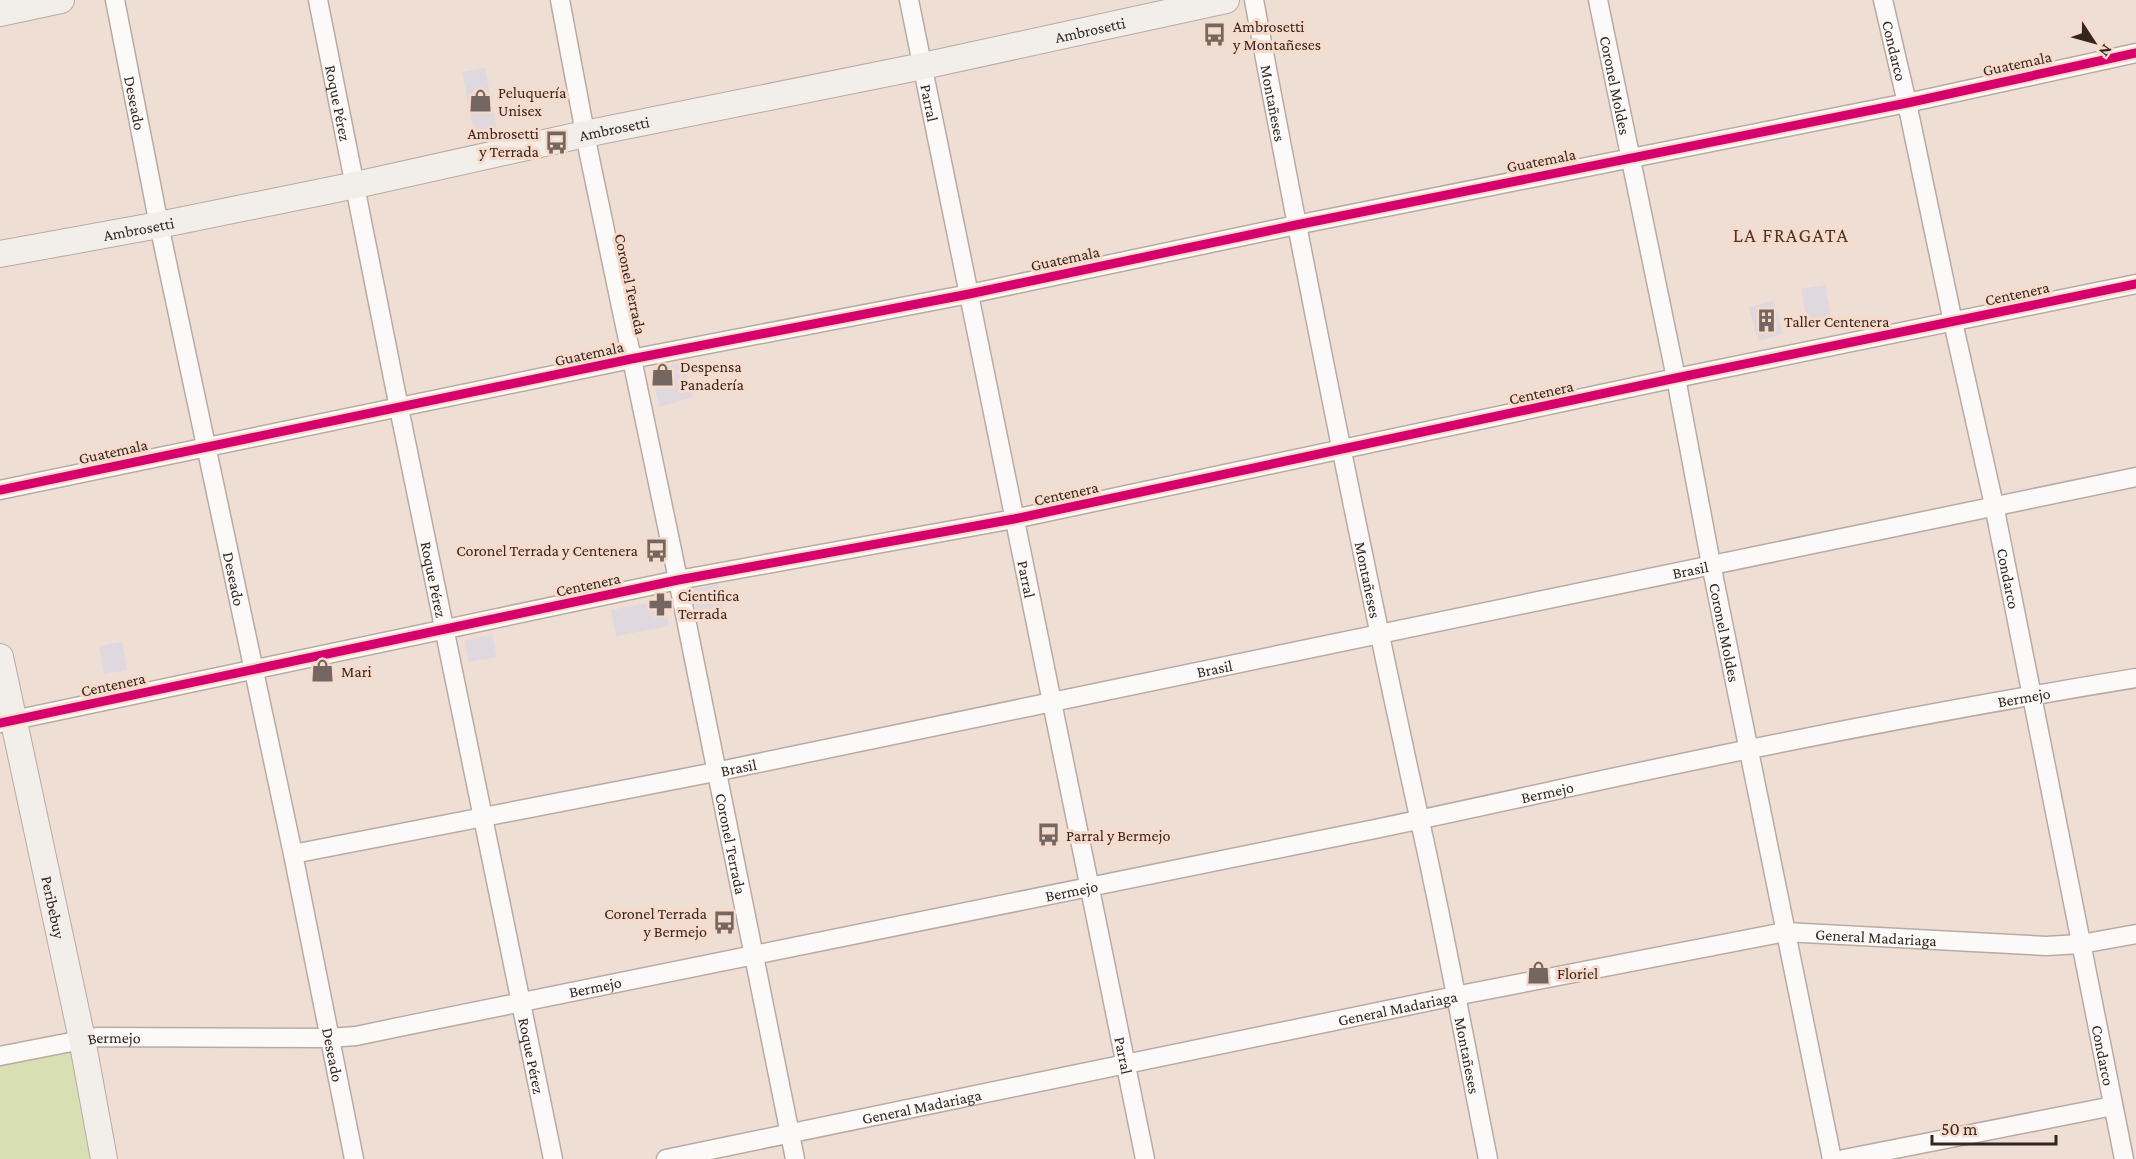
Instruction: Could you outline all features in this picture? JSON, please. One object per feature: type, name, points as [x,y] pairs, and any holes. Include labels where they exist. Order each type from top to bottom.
[{"type":"street","points":[[0,13],[61,0]]},
{"type":"street","name":"Deseado","points":[[116,0],[159,225],[293,854],[354,1159]]},
{"type":"street","name":"Roque Pérez","points":[[318,0],[553,1159]]},
{"type":"street","name":"Coronel Terrada","points":[[560,0],[585,135],[795,1159]]},
{"type":"street","name":"Parral","points":[[909,0],[1145,1159]]},
{"type":"street","name":"Ambrosetti","points":[[0,254],[356,185],[1227,0]]},
{"type":"street","name":"Montañeses","points":[[1254,0],[1296,225],[1488,1159]]},
{"type":"street","name":"Coronel Moldes","points":[[1598,0],[1832,1159]]},
{"type":"street","name":"Condarco","points":[[1883,0],[1908,103],[1953,322],[1994,505],[2124,1159]]},
{"type":"street","name":"Guatemala","points":[[0,490],[631,359],[969,294],[1296,225],[1908,103],[2136,53]]},
{"type":"street","name":"Centenera","points":[[6,722],[678,580],[1014,519],[1676,378],[2136,284]]},
{"type":"street","name":"Brasil","points":[[293,854],[715,772],[2136,477]]},
{"type":"street","name":"Peribebuy","points":[[0,657],[6,722],[82,1039],[104,1159]]},
{"type":"street","name":"Bermejo","points":[[0,1056],[96,1037],[329,1038],[356,1036],[754,953],[1089,888],[1419,820],[1748,749],[2033,694],[2136,678]]},
{"type":"street","name":"General Madariaga","points":[[666,1159],[1455,996],[1785,932],[2046,946],[2081,944],[2136,934]]},
{"type":"street","points":[[1844,1159],[2113,1106]]},
{"type":"green space","points":[[75,1052],[94,1159],[0,1159],[0,1066]]},
{"type":"building","name":"Peluquería Unisex","points":[[485,68],[497,130],[475,135],[462,72]]},
{"type":"building","points":[[1825,285],[1832,323],[1808,328],[1801,289]]},
{"type":"building","name":"Taller Centenera","points":[[1774,301],[1783,334],[1758,341],[1749,307]]},
{"type":"building","points":[[684,362],[693,397],[660,407],[652,380],[662,368]]},
{"type":"building","points":[[718,584],[724,613],[698,618],[692,589]]},
{"type":"building","points":[[664,600],[669,626],[616,636],[611,610]]},
{"type":"building","points":[[492,635],[497,657],[469,662],[464,641]]},
{"type":"building","points":[[122,642],[127,670],[104,674],[99,646]]},
{"type":"building","points":[[330,666],[333,681],[314,685],[311,669]]},
{"type":"cycle path","points":[[0,490],[631,359],[969,294],[1296,225],[1907,103],[2136,53]]},
{"type":"cycle path","points":[[0,723],[678,580],[1014,519],[1676,378],[2136,284]]},
{"type":"place","name":"Ambrosetti y Montañeses","points":[[1215,35]]},
{"type":"place","name":"Peluquería Unisex","points":[[480,101]]},
{"type":"place","name":"Ambrosetti y Terrada","points":[[557,142]]},
{"type":"place","name":"Taller Centenera","points":[[1766,321]]},
{"type":"place","name":"Despensa Panadería","points":[[662,375]]},
{"type":"place","name":"Coronel Terrada y Centenera","points":[[656,550]]},
{"type":"place","name":"Cientifica Terrada","points":[[660,604]]},
{"type":"place","name":"Mari","points":[[323,671]]},
{"type":"place","name":"Parral y Bermejo","points":[[1048,835]]},
{"type":"place","name":"Coronel Terrada y Bermejo","points":[[725,922]]},
{"type":"place","name":"Floriel","points":[[1539,973]]},
{"type":"district","name":"LA FRAGATA","points":[[1791,235]]}]
